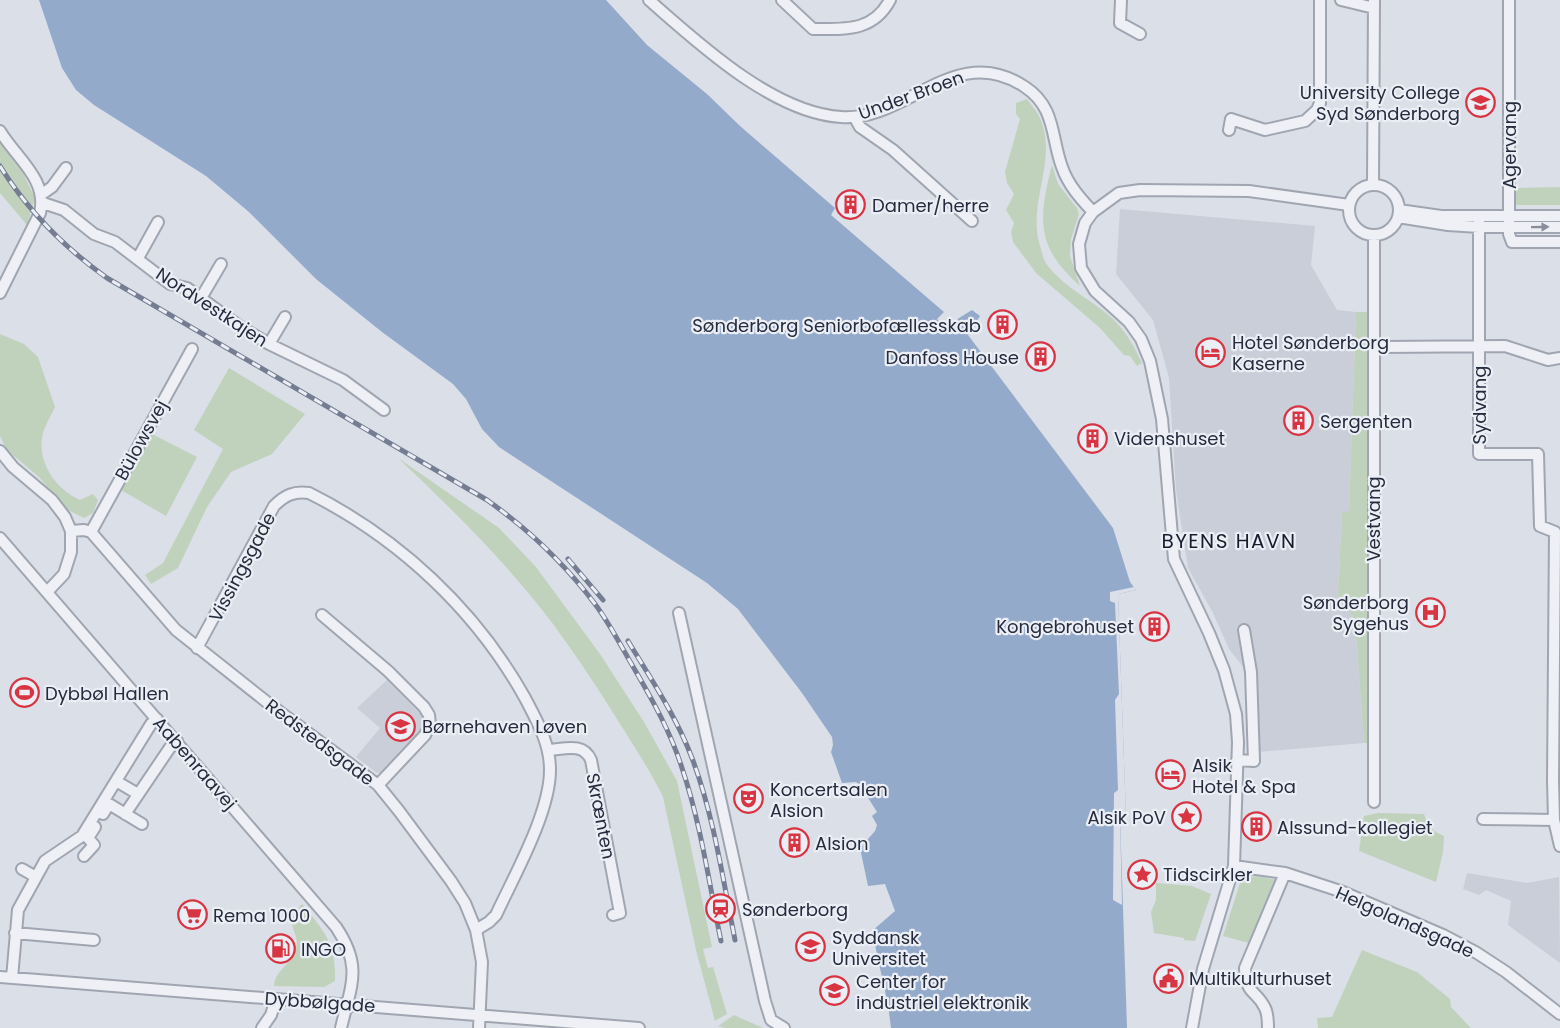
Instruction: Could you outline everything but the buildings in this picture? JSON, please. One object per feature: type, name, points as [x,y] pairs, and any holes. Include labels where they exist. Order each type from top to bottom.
[{"type":"street","name":"Under Broen","points":[[649,0],[764,91],[809,110],[838,117],[855,118],[878,112],[942,80],[962,75],[978,72],[1013,79],[1040,100],[1047,111],[1062,168],[1073,188],[1093,212]]},
{"type":"street","points":[[782,0],[813,29],[842,29],[869,24],[886,9],[890,0]]},
{"type":"street","points":[[1121,0],[1120,23],[1140,34]]},
{"type":"street","points":[[1229,130],[1231,119],[1265,130],[1305,121],[1317,110],[1320,103],[1320,0]]},
{"type":"street","points":[[1341,0],[1374,4],[1373,185]]},
{"type":"street","name":"Agervang","points":[[1509,0],[1509,222]]},
{"type":"street","points":[[855,118],[860,127],[893,150],[972,220]]},
{"type":"street","points":[[0,130],[29,169],[42,199],[40,213],[0,293]]},
{"type":"street","points":[[42,199],[66,168]]},
{"type":"street","points":[[1373,185],[1388,189],[1398,202],[1399,213],[1389,231],[1374,236],[1354,226],[1349,213],[1349,206],[1358,191],[1365,186],[1373,185]]},
{"type":"street","points":[[1192,1028],[1203,969],[1234,866],[1237,721],[1231,692],[1209,633],[1174,559],[1162,419],[1150,361],[1141,339],[1130,322],[1095,291],[1081,268],[1079,244],[1085,223],[1093,212],[1119,193],[1140,190],[1249,191],[1349,206]]},
{"type":"street","name":"Nordvestkajen","points":[[42,199],[64,210],[94,234],[115,242],[170,284],[187,288],[268,344],[343,380],[384,410]]},
{"type":"street","points":[[1399,213],[1448,225],[1509,222],[1560,227]]},
{"type":"street","points":[[1509,222],[1560,216]]},
{"type":"street","points":[[138,258],[158,222]]},
{"type":"street","name":"Sydvang","points":[[1479,222],[1479,454],[1538,454],[1540,526],[1555,532],[1557,662]]},
{"type":"street","points":[[1509,222],[1512,242],[1560,242]]},
{"type":"street","name":"Vestvang","points":[[1374,236],[1374,802]]},
{"type":"street","points":[[201,298],[221,264]]},
{"type":"street","points":[[268,344],[285,317]]},
{"type":"street","points":[[1383,347],[1505,346],[1548,360],[1560,358]]},
{"type":"street","name":"Bülowsvej","points":[[91,532],[192,349]]},
{"type":"street","points":[[0,451],[13,467],[52,500],[65,517],[71,531],[71,552],[64,574],[47,592]]},
{"type":"street","name":"Vissingsgade","points":[[197,648],[274,506],[281,498],[289,494],[309,493],[367,527],[415,562],[443,589],[482,634],[515,681],[540,726],[548,750],[550,771],[542,814],[496,915],[476,930]]},
{"type":"street","points":[[71,531],[91,532]]},
{"type":"street","name":"Redstedsgade","points":[[91,532],[162,615],[197,648],[378,785],[465,903],[476,930],[482,962],[479,1028]]},
{"type":"street","name":"Aabenraavej","points":[[0,538],[307,892],[344,939],[350,951],[353,974],[341,1028]]},
{"type":"street","points":[[679,613],[765,1001],[771,1020],[784,1028]]},
{"type":"street","points":[[322,615],[388,671],[429,715],[430,725],[425,735],[378,785]]},
{"type":"street","points":[[1237,760],[1254,761],[1251,672],[1244,630]]},
{"type":"street","points":[[1557,662],[1554,820],[1560,846]]},
{"type":"street","points":[[12,978],[18,910],[36,877],[45,861],[82,836],[151,724],[157,719]]},
{"type":"street","points":[[125,814],[171,746],[177,741]]},
{"type":"street","name":"Skrænten","points":[[548,750],[582,749],[591,760],[620,913],[613,915]]},
{"type":"street","points":[[121,784],[138,794]]},
{"type":"street","points":[[84,856],[94,844],[88,838],[108,804],[142,824]]},
{"type":"street","points":[[1484,819],[1554,820]]},
{"type":"street","name":"Helgolandsgade","points":[[1234,866],[1285,873],[1351,895],[1443,935],[1506,972],[1560,1014]]},
{"type":"street","points":[[22,869],[36,877]]},
{"type":"street","points":[[1268,1028],[1265,1008],[1251,992],[1245,980],[1245,968],[1285,873]]},
{"type":"street","points":[[15,933],[94,940]]},
{"type":"street","name":"Dybbølgade","points":[[0,977],[639,1028]]},
{"type":"street","points":[[262,1028],[271,1015],[276,999]]},
{"type":"shaded area","points":[[1120,209],[1315,226],[1311,265],[1337,310],[1356,312],[1349,512],[1342,513],[1338,596],[1355,620],[1364,743],[1257,752],[1251,677],[1229,649],[1213,613],[1188,568],[1176,490],[1169,378],[1153,320],[1116,274]]},
{"type":"shaded area","name":"Børnehaven Løven","points":[[387,680],[423,717],[424,725],[422,730],[382,772],[377,773],[356,757],[380,728],[357,708]]},
{"type":"shaded area","points":[[1467,873],[1527,883],[1559,877],[1560,963],[1508,925],[1511,901],[1486,890],[1479,895],[1463,889]]},
{"type":"green space","points":[[1027,99],[1039,115],[1045,134],[1046,151],[1037,216],[1037,232],[1044,260],[1055,274],[1117,323],[1142,363],[1137,366],[1130,356],[1124,355],[1100,328],[1036,273],[1013,242],[1011,232],[1014,223],[1006,210],[1014,194],[1007,183],[1005,172],[1020,119],[1016,114],[1016,103]]},
{"type":"green space","points":[[0,139],[22,171],[35,198],[27,225],[0,193]]},
{"type":"green space","points":[[1052,165],[1058,184],[1077,208],[1079,214],[1071,239],[1070,256],[1080,286],[1055,258],[1044,231],[1044,202]]},
{"type":"green space","points":[[1560,187],[1560,205],[1515,205],[1515,188]]},
{"type":"green space","points":[[1356,312],[1369,312],[1367,743],[1364,743],[1355,620],[1338,596],[1342,513],[1349,511]]},
{"type":"green space","points":[[0,334],[24,344],[38,357],[55,407],[43,434],[43,457],[51,475],[64,490],[80,500],[93,494],[98,500],[93,513],[84,518],[66,509],[39,477],[7,450],[0,436]]},
{"type":"green space","points":[[229,368],[305,414],[272,454],[231,472],[207,507],[178,568],[151,584],[145,575],[163,563],[223,449],[194,430]]},
{"type":"green space","points":[[152,434],[197,457],[166,516],[121,490]]},
{"type":"green space","points":[[398,458],[499,528],[536,567],[600,654],[644,722],[677,781],[712,947],[703,949],[708,968],[713,967],[727,1014],[715,1021],[696,950],[663,797],[653,777],[586,671],[536,602],[479,538]]},
{"type":"green space","points":[[1378,813],[1424,814],[1431,828],[1444,836],[1436,882],[1359,851],[1364,816]]},
{"type":"green space","points":[[1258,876],[1277,880],[1249,943],[1223,936],[1240,883],[1243,878]]},
{"type":"green space","points":[[1156,883],[1192,886],[1211,894],[1195,941],[1154,933],[1151,912],[1156,900]]},
{"type":"green space","points":[[302,904],[328,939],[334,957],[335,981],[324,987],[274,986],[277,976],[296,949],[297,942],[292,924]]},
{"type":"green space","points":[[1362,950],[1417,972],[1450,999],[1451,1007],[1471,1028],[1318,1028],[1317,1018],[1332,1017]]},
{"type":"green space","points":[[734,1015],[763,1028],[718,1026]]},
{"type":"water","points":[[39,0],[606,0],[647,45],[707,94],[740,126],[835,208],[831,215],[944,312],[937,319],[947,330],[959,318],[972,310],[980,316],[968,335],[1113,528],[1130,582],[1136,590],[1118,594],[1126,817],[1120,817],[1127,1028],[891,1028],[872,931],[895,911],[885,884],[868,886],[860,848],[875,831],[877,825],[872,816],[877,812],[860,785],[856,782],[842,783],[831,752],[832,737],[802,693],[738,609],[707,583],[499,447],[482,429],[466,399],[453,384],[382,332],[316,279],[249,212],[206,176],[94,105],[76,90],[62,68]]},
{"type":"pier","points":[[1134,587],[1136,590],[1118,594],[1126,817],[1120,817],[1122,905],[1113,900],[1114,793],[1118,790],[1115,700],[1119,694],[1115,603],[1110,601],[1110,592]]},
{"type":"railway","points":[[0,166],[48,228],[107,278],[487,500],[531,535],[558,561],[606,620],[673,742],[694,810],[721,941]]},
{"type":"railway","points":[[568,559],[603,600]]},
{"type":"railway","points":[[628,641],[671,713],[686,742],[700,780],[712,825],[735,940]]},
{"type":"place","name":"University College Syd Sønderborg","points":[[1481,102]]},
{"type":"place","name":"Damer/herre","points":[[851,205]]},
{"type":"place","name":"Sønderborg Seniorbofællesskab","points":[[1002,325]]},
{"type":"place","name":"Hotel Sønderborg Kaserne","points":[[1211,352]]},
{"type":"place","name":"Danfoss House","points":[[1040,357]]},
{"type":"place","name":"Sergenten","points":[[1299,421]]},
{"type":"place","name":"Videnshuset","points":[[1093,438]]},
{"type":"place","name":"Sønderborg Sygehus","points":[[1430,612]]},
{"type":"place","name":"Kongebrohuset","points":[[1155,626]]},
{"type":"place","name":"Dybbøl Hallen","points":[[24,693]]},
{"type":"place","name":"Børnehaven Løven","points":[[401,726]]},
{"type":"place","name":"Alsik Hotel & Spa","points":[[1171,775]]},
{"type":"place","name":"Koncertsalen Alsion","points":[[749,799]]},
{"type":"place","name":"Alsik PoV","points":[[1187,817]]},
{"type":"place","name":"Alssund-kollegiet","points":[[1256,827]]},
{"type":"place","name":"Alsion","points":[[794,843]]},
{"type":"place","name":"Tidscirkler","points":[[1142,874]]},
{"type":"place","name":"Sønderborg","points":[[721,909]]},
{"type":"place","name":"Rema 1000","points":[[192,915]]},
{"type":"place","name":"Syddansk Universitet","points":[[811,947]]},
{"type":"place","name":"INGO","points":[[280,949]]},
{"type":"place","name":"Multikulturhuset","points":[[1168,978]]},
{"type":"place","name":"Center for industriel elektronik","points":[[835,991]]},
{"type":"district","name":"BYENS HAVN","points":[[1229,541]]}]
